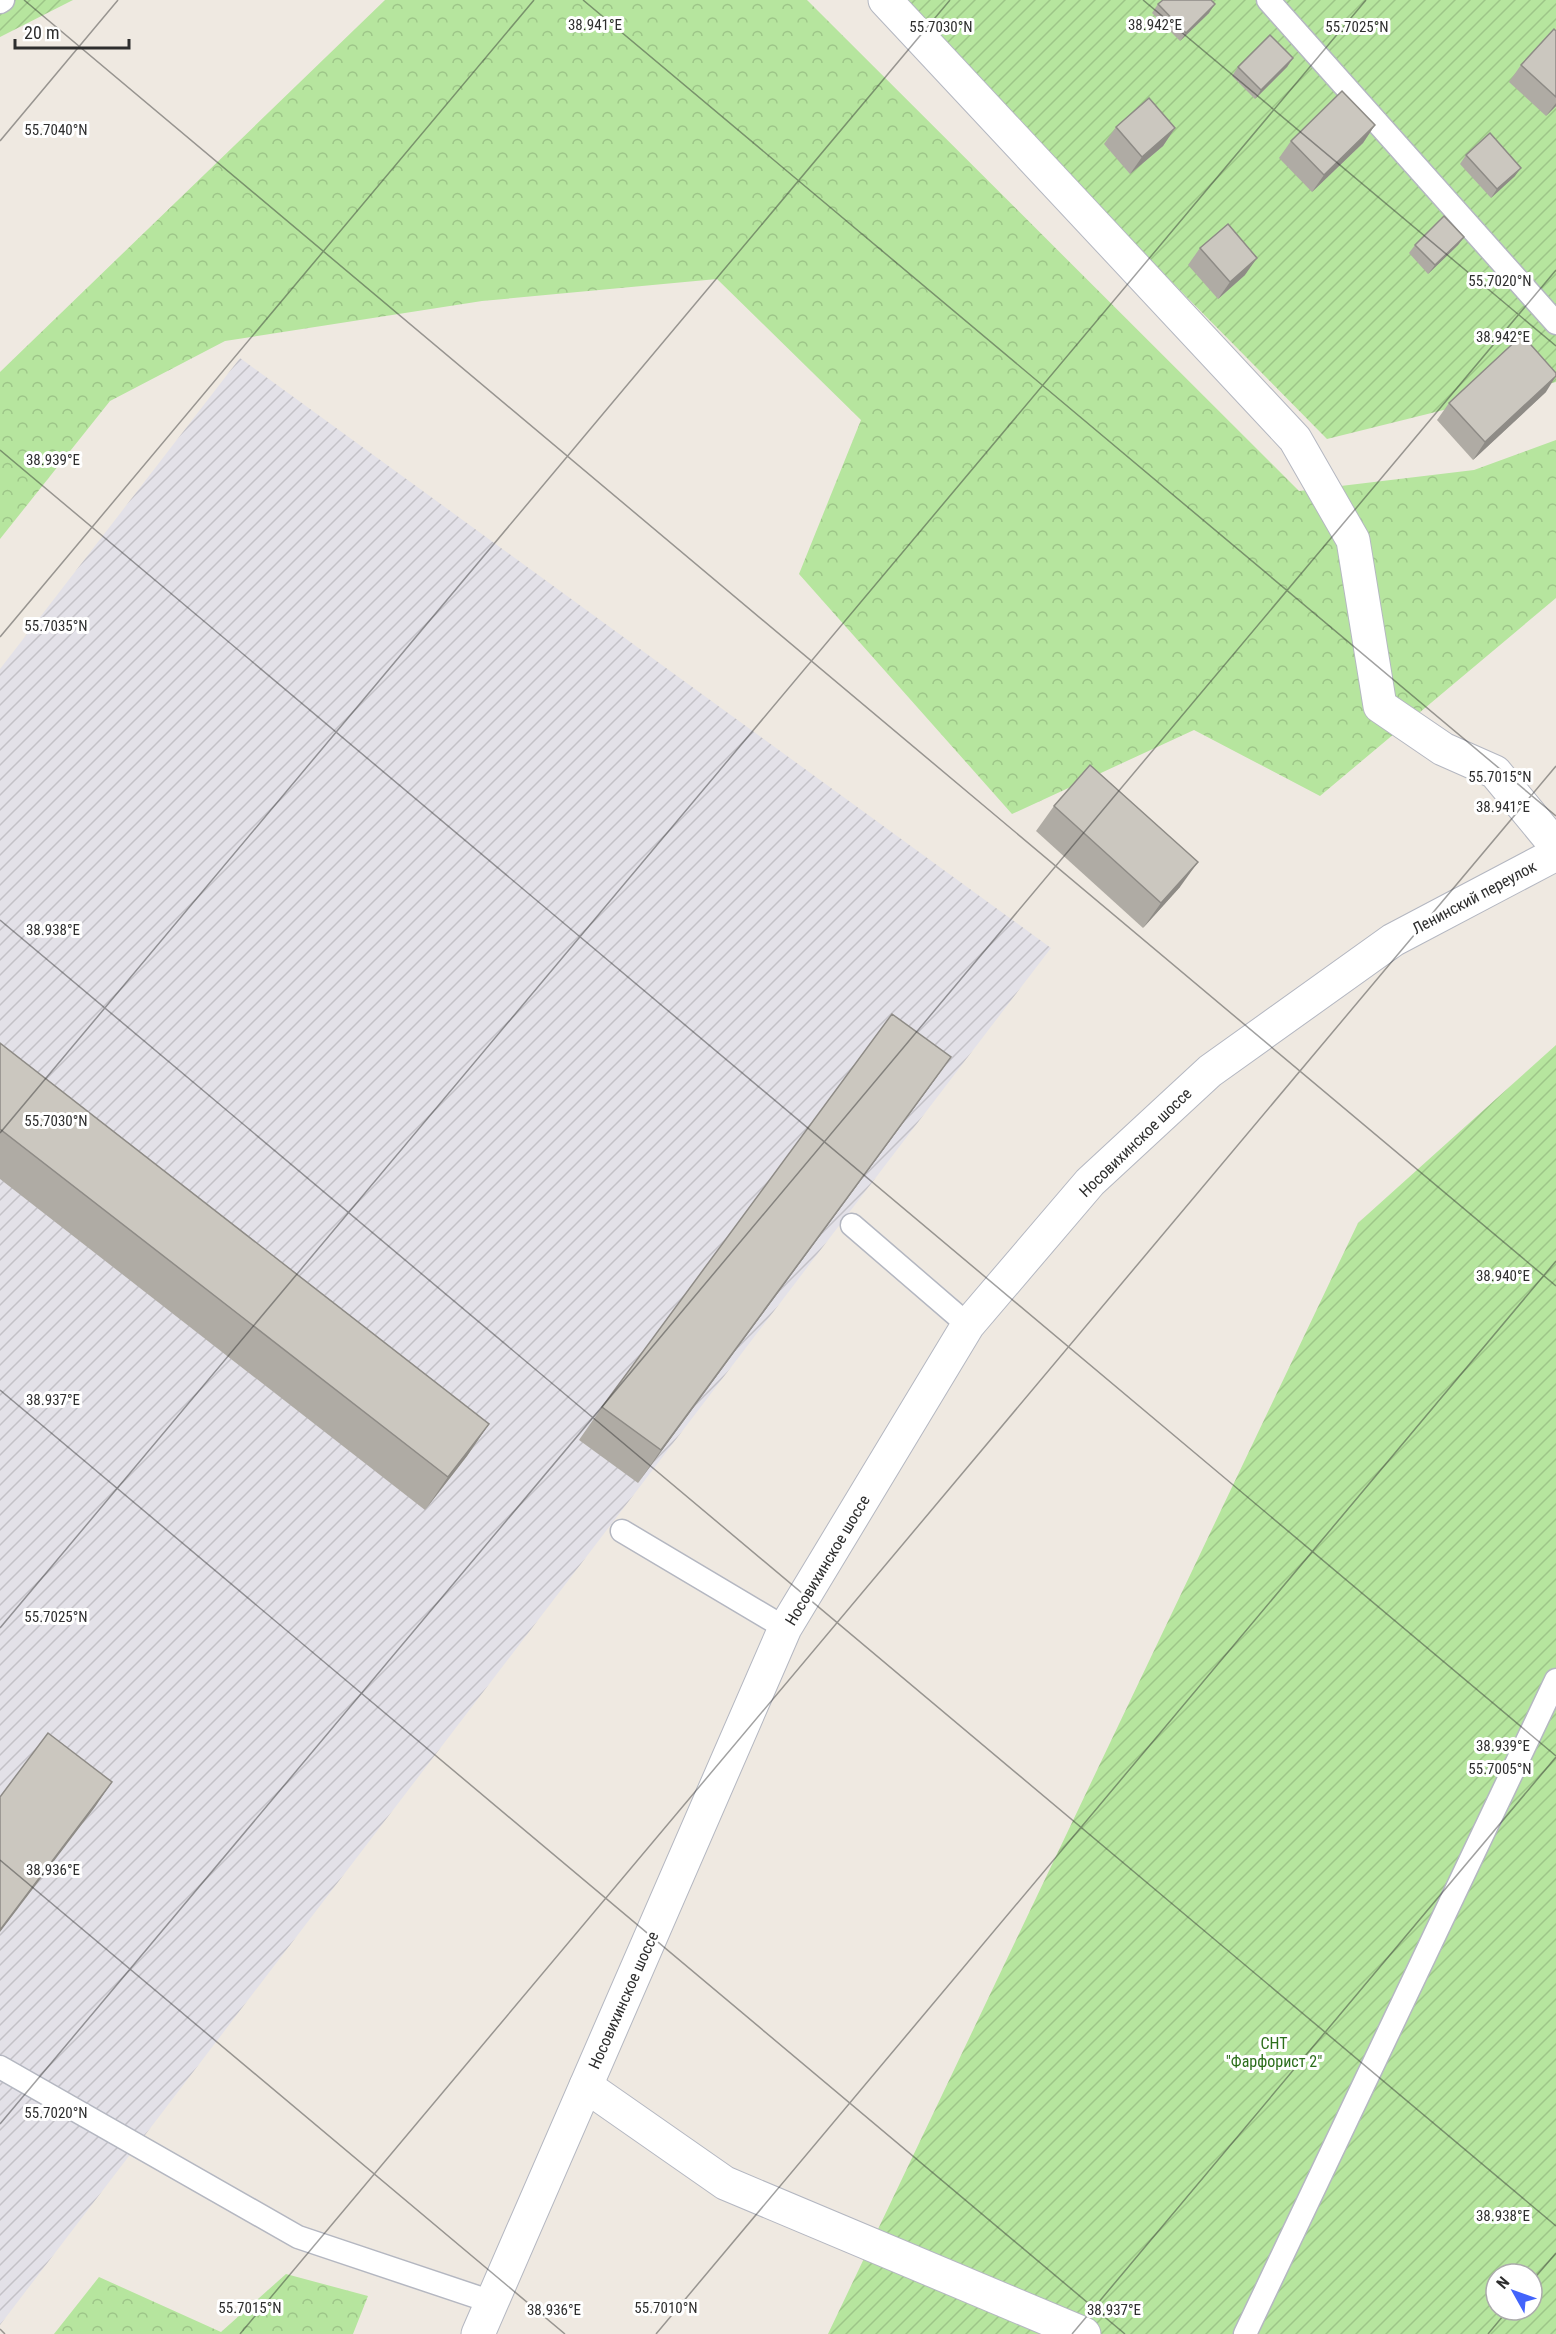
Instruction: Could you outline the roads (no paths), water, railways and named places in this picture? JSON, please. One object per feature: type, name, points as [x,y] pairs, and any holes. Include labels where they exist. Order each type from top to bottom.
[{"type":"main road","points":[[885,0],[1295,439],[1353,540],[1380,706],[1443,749],[1495,772],[1556,846]]},
{"type":"main road","name":"Ленинский переулок","points":[[1393,940],[1556,854]]},
{"type":"main road","name":"Носовихинское шоссе","points":[[478,2334],[785,1628],[968,1325],[1090,1182],[1210,1071],[1393,940]]},
{"type":"main road","points":[[586,2086],[724,2183],[1084,2334]]},
{"type":"lane","points":[[1268,0],[1556,323]]},
{"type":"lane","points":[[852,1225],[968,1325]]},
{"type":"lane","points":[[622,1531],[785,1628]]},
{"type":"lane","points":[[1245,2334],[1556,1680]]},
{"type":"lane","points":[[0,2067],[298,2237],[492,2302]]},
{"type":"park label","name":"СНТ \"Фарфорист 2\"","points":[[1274,2052]]}]
